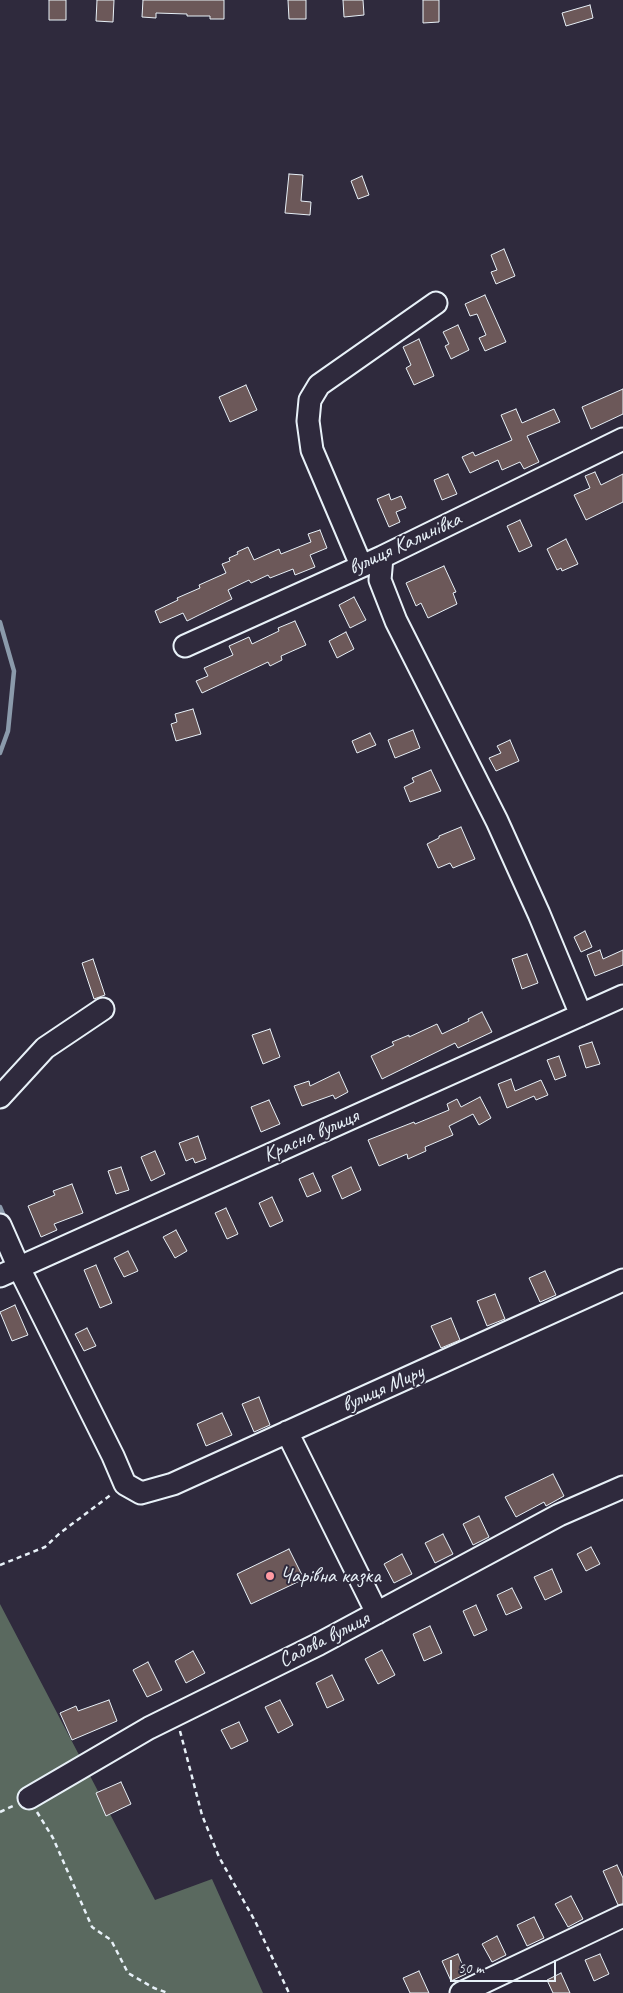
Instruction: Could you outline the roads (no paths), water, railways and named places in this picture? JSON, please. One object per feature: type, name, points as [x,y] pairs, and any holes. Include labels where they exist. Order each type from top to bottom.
[{"type":"street","points":[[361,565],[312,450],[308,421],[310,400],[319,385],[436,303]]},
{"type":"street","name":"вулиця Калинівка","points":[[185,646],[382,557],[623,439]]},
{"type":"street","points":[[382,557],[380,580],[396,621],[496,822],[539,914],[581,1015]]},
{"type":"street","name":"Красна вулиця","points":[[9,1272],[623,996]]},
{"type":"street","points":[[0,1097],[45,1048],[103,1009]]},
{"type":"street","points":[[0,1225],[9,1272]]},
{"type":"street","name":"вулиця Миру","points":[[9,1272],[133,1489],[173,1484],[623,1280]]},
{"type":"street","points":[[287,1432],[377,1613]]},
{"type":"street","name":"Садова вулиця","points":[[29,1798],[149,1728],[377,1613],[559,1515],[623,1487]]},
{"type":"street","points":[[461,1993],[623,1916]]},
{"type":"waterway","points":[[0,622],[14,671],[8,731],[0,753]]},
{"type":"waterway","points":[[0,1207],[6,1221]]},
{"type":"place","name":"Чарівна казка","points":[[270,1576]]}]
